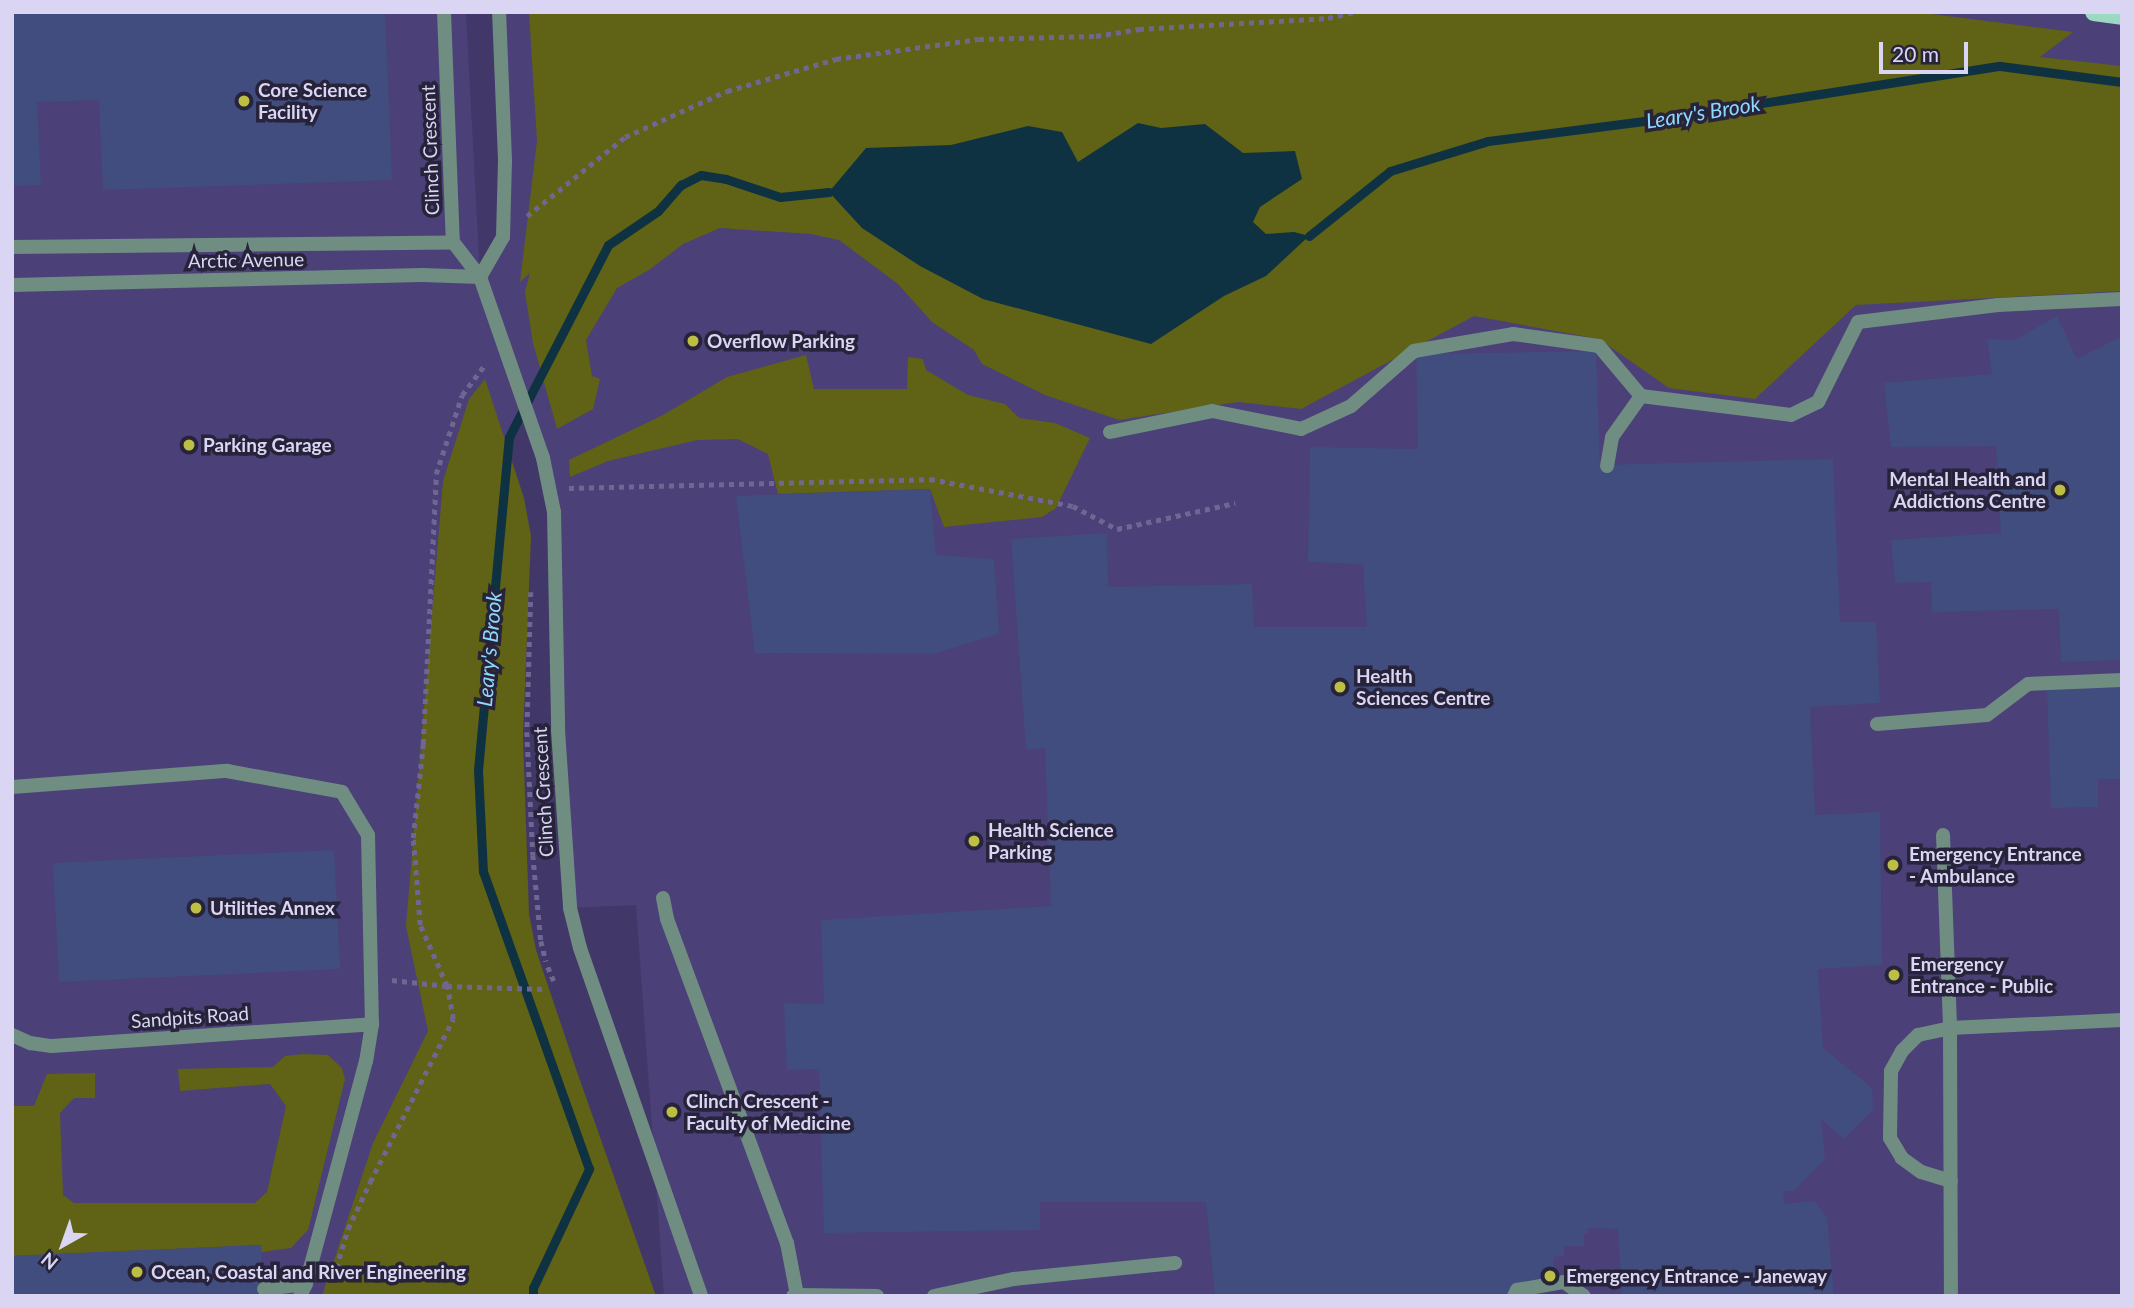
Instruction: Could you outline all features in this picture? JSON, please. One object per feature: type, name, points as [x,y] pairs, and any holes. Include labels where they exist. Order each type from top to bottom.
[{"type":"main road","points":[[2094,12],[2122,16]]},
{"type":"street","name":"Clinch Crescent","points":[[444,12],[453,242],[480,277],[551,488],[558,730],[570,908],[580,948],[701,1296]]},
{"type":"street","points":[[480,277],[503,237],[505,160],[499,12]]},
{"type":"street","name":"Arctic Avenue","points":[[12,247],[453,242]]},
{"type":"street","name":"Arctic Avenue","points":[[12,285],[422,275],[480,277]]},
{"type":"street","points":[[1110,432],[1212,411],[1301,429],[1352,407],[1414,351],[1513,334],[1599,346],[1641,396],[1791,415],[1818,402],[1858,322],[1997,305],[2122,299]]},
{"type":"street","points":[[1607,466],[1612,437],[1641,396]]},
{"type":"street","points":[[1877,724],[1987,715],[2028,684],[2122,680]]},
{"type":"street","points":[[12,787],[227,771],[342,792],[368,835],[372,1024],[366,1061],[303,1290],[264,1289]]},
{"type":"street","points":[[1943,835],[1950,1028],[1951,1296]]},
{"type":"street","points":[[663,898],[667,919],[786,1243],[795,1295],[877,1296]]},
{"type":"street","points":[[1951,1181],[1921,1171],[1902,1158],[1890,1138],[1891,1071],[1902,1051],[1917,1035],[1950,1028],[2122,1020]]},
{"type":"street","name":"Sandpits Road","points":[[12,1035],[30,1043],[52,1046],[372,1024]]},
{"type":"street","points":[[934,1296],[1014,1279],[1175,1263]]},
{"type":"street","points":[[1514,1296],[1517,1290],[1563,1282],[1584,1296]]},
{"type":"path","points":[[527,216],[625,137],[727,91],[836,59],[979,38],[1096,36],[1139,29],[1317,19],[1354,12]]},
{"type":"path","points":[[335,1271],[348,1229],[370,1182],[453,1019],[447,986],[420,925],[412,838],[423,744],[436,474],[463,395],[485,365]]},
{"type":"path","points":[[551,488],[930,479],[1073,506],[1117,529],[1235,503]]},
{"type":"path","points":[[531,588],[527,732],[533,855],[547,964],[554,981]]},
{"type":"path","points":[[370,978],[447,986],[545,989]]},
{"type":"shaded area","name":"Health Sciences Centre","points":[[12,12],[466,12],[480,275],[503,237],[499,12],[2093,12],[2122,16],[2122,1296],[664,1296],[636,905],[570,908],[554,512],[525,404],[509,438],[488,653],[533,1296],[12,1296]]},
{"type":"shaded area","points":[[529,12],[1916,12],[2073,32],[2040,57],[2122,66],[2122,291],[1856,305],[1755,399],[1669,388],[1599,339],[1474,316],[1301,409],[1238,402],[1119,420],[1045,395],[982,364],[974,350],[932,322],[898,284],[839,240],[811,234],[720,228],[683,244],[649,270],[617,288],[586,340],[592,376],[600,379],[593,409],[557,429],[533,343],[525,292],[530,273],[520,282],[537,141]]},
{"type":"shaded area","points":[[806,355],[814,389],[907,389],[908,357],[923,359],[926,370],[968,395],[1005,404],[1019,418],[1055,423],[1090,438],[1056,508],[1042,517],[944,527],[930,489],[778,494],[768,454],[738,439],[697,440],[608,461],[570,477],[569,460],[663,415],[727,377]]},
{"type":"shaded area","points":[[485,379],[524,498],[531,536],[523,736],[529,914],[536,950],[656,1296],[322,1296],[373,1143],[428,1031],[406,926],[443,481],[469,399]]},
{"type":"shaded area","points":[[328,1055],[342,1068],[345,1079],[308,1230],[291,1248],[261,1252],[260,1245],[12,1256],[12,1106],[34,1106],[47,1074],[95,1073],[95,1098],[74,1098],[60,1113],[63,1195],[74,1203],[255,1203],[267,1192],[286,1106],[270,1084],[180,1091],[178,1069],[273,1067],[285,1056]]},
{"type":"water","points":[[1138,123],[1161,128],[1205,124],[1243,153],[1295,151],[1302,179],[1260,207],[1253,222],[1266,234],[1294,232],[1309,236],[1266,276],[1224,296],[1151,344],[983,299],[920,266],[862,228],[829,192],[866,148],[951,145],[1028,126],[1062,132],[1078,162]]},
{"type":"building","name":"Core Science Facility","points":[[12,12],[385,12],[392,180],[103,190],[99,100],[37,102],[41,185],[12,186]]},
{"type":"building","name":"Mental Health and Addictions Centre","points":[[2057,316],[2077,359],[2122,336],[2122,660],[2061,662],[2059,609],[1932,612],[1931,582],[1895,583],[1891,540],[2001,533],[1996,446],[1891,447],[1884,383],[1992,374],[1987,339],[2015,340]]},
{"type":"building","name":"Health Sciences Centre","points":[[1596,351],[1600,465],[1833,459],[1840,622],[1876,622],[1880,703],[1810,707],[1815,815],[1880,812],[1882,965],[1818,969],[1823,1048],[1872,1088],[1873,1110],[1844,1139],[1821,1119],[1825,1159],[1794,1191],[1783,1191],[1785,1204],[1814,1201],[1827,1217],[1834,1296],[1622,1296],[1618,1229],[1588,1228],[1588,1233],[1584,1234],[1584,1246],[1564,1246],[1564,1256],[1554,1257],[1553,1268],[1545,1268],[1547,1290],[1498,1296],[1215,1296],[1206,1202],[1040,1202],[1040,1230],[824,1233],[819,1069],[787,1070],[784,1003],[824,1004],[821,920],[1051,906],[1045,748],[1026,750],[1011,539],[1107,533],[1108,587],[1252,584],[1254,627],[1367,627],[1363,564],[1308,562],[1310,447],[1418,449],[1416,354]]},
{"type":"building","points":[[930,489],[936,555],[994,559],[999,634],[933,654],[755,653],[736,496]]},
{"type":"building","points":[[2122,687],[2122,779],[2098,779],[2098,807],[2051,808],[2047,689]]},
{"type":"building","name":"Utilities Annex","points":[[334,850],[340,969],[59,982],[53,863]]},
{"type":"building","name":"Ocean, Coastal and River Engineering","points":[[261,1245],[264,1296],[12,1296],[12,1256]]},
{"type":"waterway","name":"Leary's Brook","points":[[1309,236],[1390,171],[1488,141],[1660,119],[2000,66],[2122,82]]},
{"type":"waterway","name":"Leary's Brook","points":[[533,1296],[533,1288],[589,1169],[483,872],[478,770],[509,437],[608,245],[658,211],[681,185],[701,175],[726,179],[780,197],[829,192]]},
{"type":"place","name":"Core Science Facility","points":[[244,101]]},
{"type":"place","name":"Overflow Parking","points":[[693,341]]},
{"type":"place","name":"Parking Garage","points":[[189,445]]},
{"type":"place","name":"Mental Health and Addictions Centre","points":[[2060,490]]},
{"type":"place","name":"Health Sciences Centre","points":[[1340,687]]},
{"type":"place","name":"Health Science Parking","points":[[974,841]]},
{"type":"place","name":"Emergency Entrance - Ambulance","points":[[1893,865]]},
{"type":"place","name":"Utilities Annex","points":[[196,908]]},
{"type":"place","name":"Emergency Entrance - Public","points":[[1894,975]]},
{"type":"place","name":"Clinch Crescent - Faculty of Medicine","points":[[672,1112]]},
{"type":"place","name":"Ocean, Coastal and River Engineering","points":[[137,1272]]},
{"type":"place","name":"Emergency Entrance - Janeway","points":[[1550,1276]]}]
